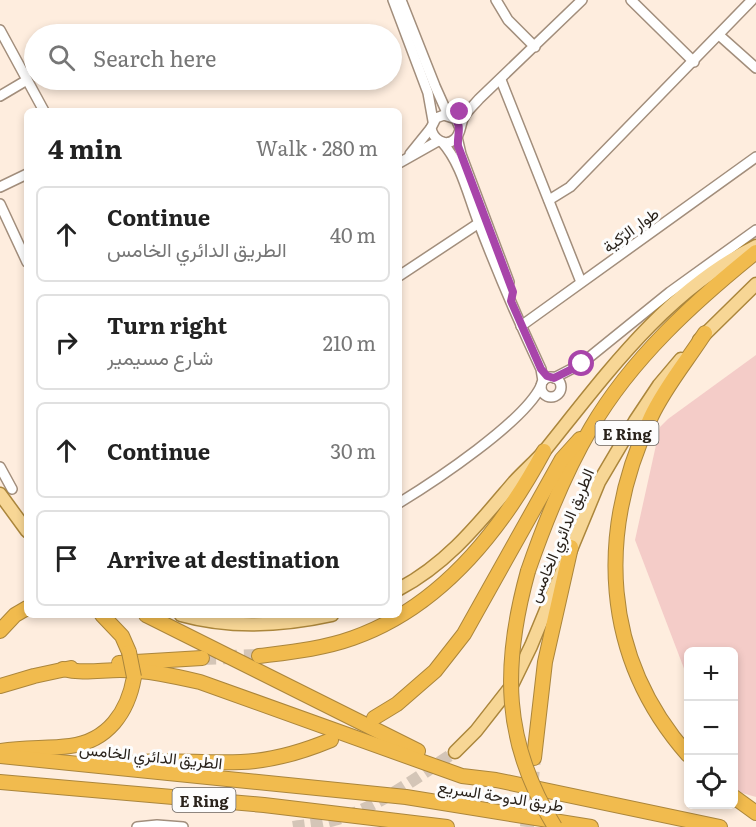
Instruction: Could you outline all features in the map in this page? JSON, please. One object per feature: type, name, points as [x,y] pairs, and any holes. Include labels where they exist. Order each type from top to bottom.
[{"type":"highway","points":[[555,827],[542,807],[526,767],[510,693],[514,626],[528,571],[552,508],[590,429],[610,399],[662,336],[725,276],[756,252]]},
{"type":"highway","points":[[684,750],[663,722],[640,681],[633,663],[617,596],[615,549],[622,498],[638,448],[658,403],[705,333]]},
{"type":"highway","points":[[374,718],[417,687],[449,656],[477,614],[562,459],[590,429]]},
{"type":"highway","points":[[402,615],[433,594],[467,563],[525,484],[544,451]]},
{"type":"highway","points":[[534,758],[545,662],[571,547]]},
{"type":"highway","points":[[0,631],[15,615],[24,610]]},
{"type":"highway","points":[[0,751],[15,748],[70,746],[94,738],[110,728],[122,713],[128,702],[134,677],[129,652],[122,636],[105,618]]},
{"type":"highway","points":[[152,618],[399,743],[496,780]]},
{"type":"highway","points":[[259,656],[309,650],[353,638],[398,618]]},
{"type":"highway","points":[[0,686],[63,669],[151,660],[202,658]]},
{"type":"highway","points":[[63,669],[78,672],[135,671],[200,682],[462,776],[496,780],[720,827]]},
{"type":"highway","points":[[105,767],[142,761],[243,762],[275,759],[332,740]]},
{"type":"highway","name":"الطريق الدائري الخامس","points":[[0,756],[406,797]]},
{"type":"highway","name":"E Ring","points":[[0,782],[264,805],[447,827]]},
{"type":"highway","name":"طريق الدوحة السريع","points":[[406,797],[591,827]]},
{"type":"highway","points":[[738,800],[756,813]]},
{"type":"main road","points":[[402,587],[428,572],[460,545],[544,451],[592,389],[660,315],[717,269],[756,246]]},
{"type":"main road","name":"الطريق الدائري الخامس","points":[[454,752],[476,731],[512,685],[531,646],[599,482],[630,429],[671,370],[705,333],[756,284]]},
{"type":"main road","points":[[6,491],[24,525]]},
{"type":"main road","points":[[195,618],[252,625],[316,618]]},
{"type":"street","points":[[393,0],[428,93],[434,137],[449,150],[464,174],[521,326],[547,381],[542,393],[548,397]]},
{"type":"street","points":[[401,0],[435,86],[450,116]]},
{"type":"street","points":[[496,0],[508,20],[535,47]]},
{"type":"street","points":[[403,161],[440,142],[449,142],[458,133],[464,116],[479,99],[582,0]]},
{"type":"street","points":[[549,200],[570,187],[752,0]]},
{"type":"street","points":[[633,1],[694,62]]},
{"type":"street","points":[[0,30],[24,74]]},
{"type":"street","points":[[719,35],[756,68]]},
{"type":"street","points":[[501,80],[581,282]]},
{"type":"street","points":[[0,96],[24,82]]},
{"type":"street","points":[[32,90],[42,108]]},
{"type":"street","points":[[450,116],[479,99]]},
{"type":"street","points":[[403,161],[440,116],[450,116],[456,119],[464,174]]},
{"type":"street","name":"طوار الرّكية","points":[[521,326],[756,157]]},
{"type":"street","points":[[0,187],[24,175]]},
{"type":"street","points":[[0,204],[24,256]]},
{"type":"street","points":[[402,274],[482,221]]},
{"type":"street","points":[[402,501],[462,460],[528,405],[547,381],[582,364],[670,292],[756,230]]},
{"type":"street","points":[[528,405],[554,397],[560,392],[560,382],[547,381]]},
{"type":"street","points":[[0,467],[6,491]]},
{"type":"street","points":[[137,827],[157,825],[183,827]]},
{"type":"shaded area","points":[[756,355],[756,797],[738,790],[738,647],[684,647],[684,669],[635,540],[660,427]]},
{"type":"tunnel","points":[[202,658],[259,656]]},
{"type":"tunnel","points":[[293,827],[329,821],[366,808],[397,791],[455,752]]},
{"type":"tunnel","points":[[527,827],[534,758]]},
{"type":"route","points":[[460,112],[453,117],[459,123],[460,128],[457,137],[458,146],[513,292],[511,301],[541,369],[547,376],[554,378],[582,364]]}]
